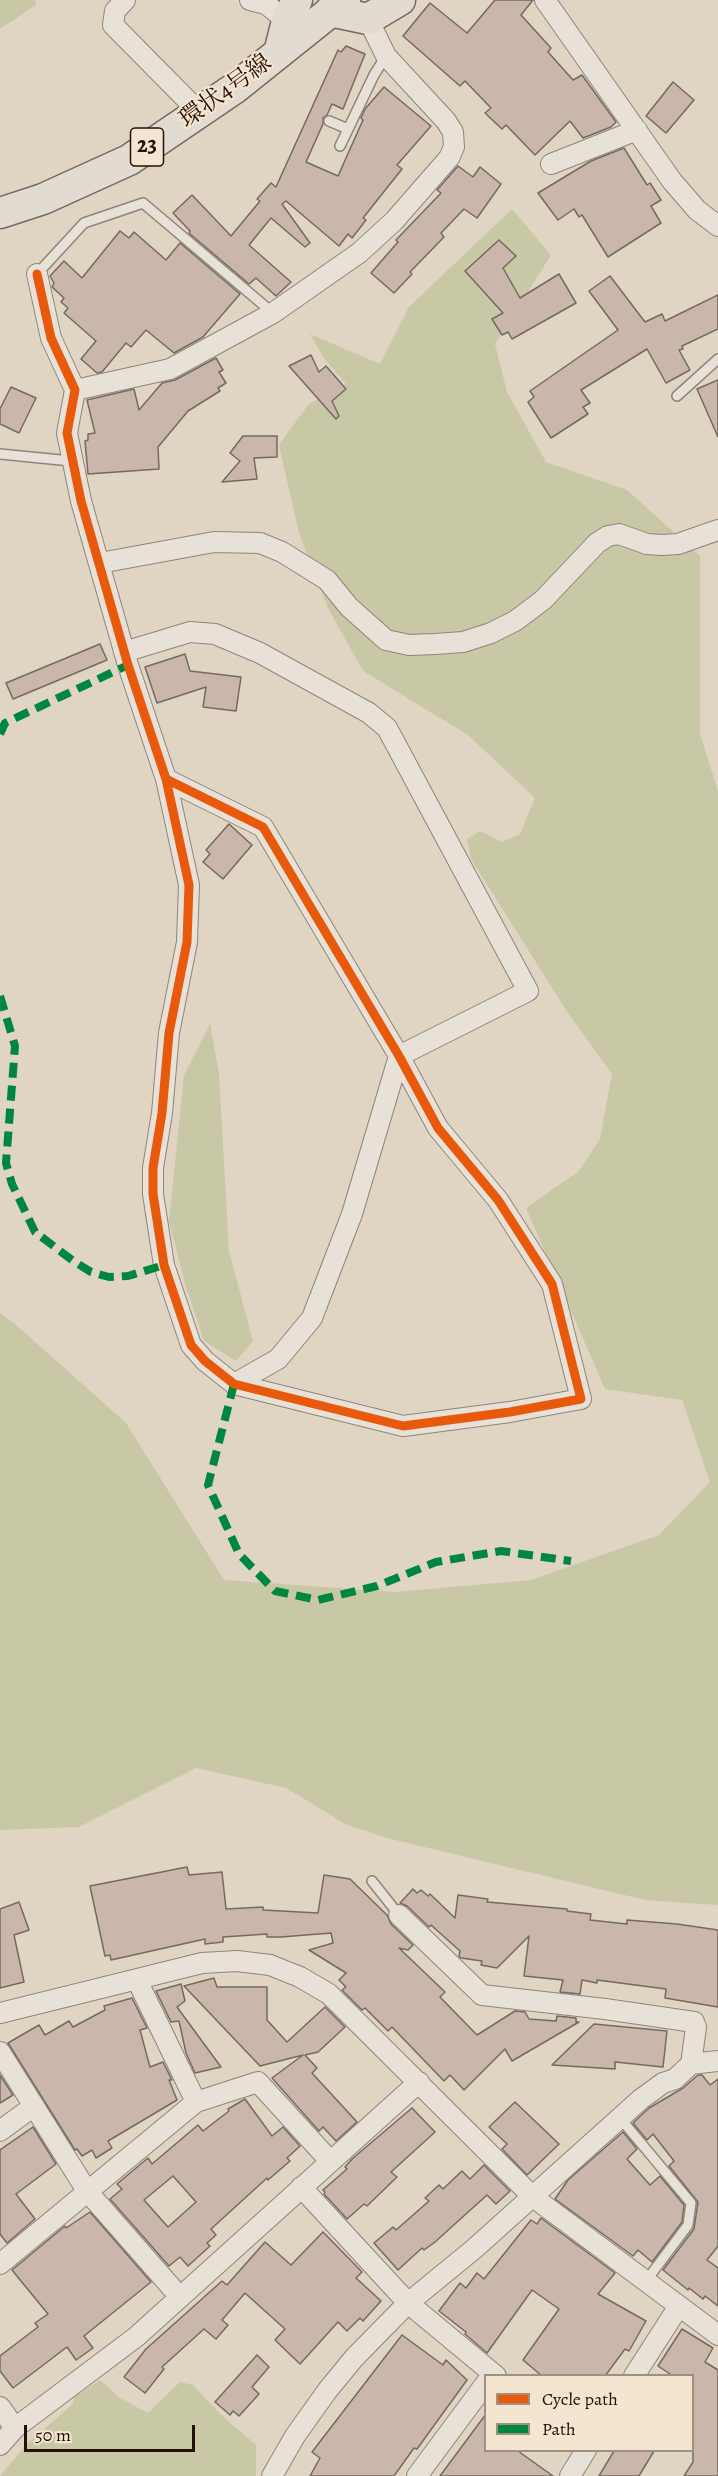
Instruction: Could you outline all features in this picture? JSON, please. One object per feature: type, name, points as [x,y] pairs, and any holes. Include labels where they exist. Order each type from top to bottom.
[{"type":"main road","points":[[368,19],[400,0]]},
{"type":"main road","name":"環状4号線","points":[[0,213],[43,199],[129,160],[199,112],[338,6]]},
{"type":"main road","name":"23","points":[[338,6],[368,19]]},
{"type":"main road","points":[[279,53],[292,10]]},
{"type":"street","points":[[125,0],[115,11],[113,25],[199,112]]},
{"type":"street","points":[[250,0],[292,10]]},
{"type":"street","points":[[545,0],[672,181],[697,210],[718,226]]},
{"type":"street","points":[[75,390],[170,369],[273,312],[359,253],[422,191],[449,158],[454,147],[453,132],[446,121],[386,56],[368,19]]},
{"type":"street","points":[[551,164],[637,130]]},
{"type":"street","points":[[37,274],[51,338],[75,390],[67,433],[71,461],[124,652],[166,779],[189,885],[188,942],[169,1033],[162,1113],[153,1168],[153,1194],[164,1265],[191,1345],[234,1384],[403,1426],[510,1412],[581,1399],[552,1284],[498,1200],[438,1128],[399,1056],[263,827],[166,779]]},
{"type":"street","points":[[100,563],[214,542],[260,543],[282,552],[327,580],[355,613],[386,640],[410,645],[435,644],[463,642],[491,633],[515,621],[543,600],[597,543],[608,536],[619,534],[647,544],[662,545],[678,544],[718,531]]},
{"type":"street","points":[[124,652],[190,632],[215,634],[260,653],[369,713],[387,728],[528,991],[399,1056],[352,1214],[312,1318],[278,1359],[234,1384]]},
{"type":"street","points":[[399,1915],[482,1995],[694,2022],[696,2027],[691,2064]]},
{"type":"street","points":[[0,2013],[202,1963],[237,1960],[270,1965],[300,1977],[329,1994],[533,2197],[718,2335]]},
{"type":"street","points":[[137,1980],[196,2102]]},
{"type":"street","points":[[0,2052],[87,2191],[179,2296]]},
{"type":"street","points":[[272,2476],[295,2436],[327,2391],[354,2358],[408,2303],[474,2249],[641,2099],[663,2083],[675,2079],[691,2064],[718,2060]]},
{"type":"street","points":[[0,2264],[196,2102],[258,2082],[330,2161]]},
{"type":"street","points":[[0,2445],[15,2428],[136,2337],[419,2082]]},
{"type":"street","points":[[0,2131],[34,2106]]},
{"type":"street","points":[[301,2187],[408,2303],[488,2374]]},
{"type":"street","points":[[635,2374],[679,2306]]},
{"type":"street","points":[[417,2476],[484,2386]]},
{"type":"street","points":[[0,2407],[15,2428]]},
{"type":"street","points":[[570,2476],[585,2452]]},
{"type":"lane","points":[[340,146],[374,75],[386,56]]},
{"type":"lane","points":[[329,121],[348,129]]},
{"type":"lane","points":[[37,274],[84,223],[143,203],[273,312]]},
{"type":"lane","points":[[677,396],[718,359]]},
{"type":"lane","points":[[0,454],[71,461]]},
{"type":"lane","points":[[372,1881],[399,1915]]},
{"type":"lane","points":[[620,2118],[691,2203],[688,2225],[646,2281]]},
{"type":"green space","points":[[0,0],[35,0],[36,5],[0,29]]},
{"type":"green space","points":[[512,209],[551,255],[495,344],[507,392],[546,462],[627,490],[700,556],[700,734],[718,791],[718,1905],[645,1900],[387,1838],[347,1825],[286,1788],[196,1768],[79,1827],[0,1830],[0,1313],[126,1423],[224,1580],[395,1592],[531,1580],[659,1535],[710,1482],[682,1400],[605,1389],[526,1208],[579,1171],[600,1139],[612,1074],[568,1013],[471,859],[467,839],[480,831],[502,842],[520,834],[535,798],[468,735],[363,671],[328,608],[299,533],[279,445],[308,405],[346,384],[323,357],[310,334],[380,364],[409,307]]},
{"type":"green space","points":[[210,1024],[219,1073],[229,1251],[253,1341],[236,1361],[204,1341],[186,1287],[169,1221],[184,1075]]},
{"type":"green space","points":[[100,2380],[120,2398],[148,2413],[180,2382],[193,2385],[219,2413],[256,2445],[256,2476],[0,2476],[28,2443],[73,2404],[74,2397]]},
{"type":"building","points":[[495,0],[533,0],[521,15],[551,48],[548,52],[573,80],[582,75],[616,122],[611,127],[583,138],[570,121],[535,155],[506,125],[502,129],[485,113],[491,108],[465,81],[460,86],[403,36],[430,3],[467,33]]},
{"type":"building","points":[[346,46],[365,54],[343,109],[332,104],[323,118],[323,124],[306,162],[338,176],[363,120],[361,118],[365,109],[384,87],[431,126],[397,165],[402,169],[363,218],[366,220],[352,238],[348,234],[339,246],[286,201],[282,204],[310,243],[305,247],[271,218],[249,245],[291,282],[276,296],[256,278],[249,284],[189,233],[190,231],[173,213],[192,195],[231,236],[260,201],[257,199],[271,183],[276,187],[338,50],[341,52]]},
{"type":"building","points":[[673,82],[694,100],[666,133],[646,116]]},
{"type":"building","points":[[624,148],[647,185],[650,183],[661,200],[651,206],[661,223],[608,257],[582,215],[579,217],[574,209],[558,220],[538,193],[591,161]]},
{"type":"building","points":[[458,166],[473,177],[480,167],[501,184],[477,218],[464,209],[441,233],[444,237],[410,272],[412,274],[394,293],[371,273],[398,242],[396,240],[441,193],[437,190]]},
{"type":"building","points":[[120,231],[129,238],[134,232],[166,260],[180,243],[240,294],[203,337],[174,353],[146,330],[131,347],[126,343],[102,372],[97,373],[81,359],[96,341],[64,313],[68,308],[61,302],[64,298],[52,287],[54,283],[50,276],[64,261],[82,278]]},
{"type":"building","points":[[499,240],[516,256],[503,268],[520,298],[559,274],[576,303],[512,339],[508,332],[502,335],[492,319],[503,313],[465,271]]},
{"type":"building","points":[[610,276],[645,322],[662,314],[665,321],[718,295],[718,329],[682,346],[683,349],[679,350],[690,370],[666,383],[647,349],[581,390],[590,403],[583,407],[588,414],[551,438],[528,402],[534,397],[530,391],[618,330],[589,291]]},
{"type":"building","points":[[311,355],[319,372],[326,366],[346,389],[332,401],[339,416],[336,419],[289,366]]},
{"type":"building","points":[[216,358],[223,370],[219,372],[226,383],[218,388],[220,391],[188,411],[158,447],[159,469],[88,474],[85,441],[88,440],[88,434],[95,433],[87,400],[134,389],[139,410],[162,383],[175,380]]},
{"type":"building","points":[[718,380],[718,437],[697,389]]},
{"type":"building","points":[[11,387],[36,398],[19,433],[0,424],[0,409]]},
{"type":"building","points":[[243,436],[277,436],[277,457],[254,458],[257,479],[222,482],[240,461],[230,453]]},
{"type":"building","points":[[100,644],[107,660],[13,699],[6,683]]},
{"type":"building","points":[[185,654],[190,671],[241,677],[236,711],[203,707],[206,687],[157,703],[145,667]]},
{"type":"building","points":[[229,824],[252,845],[223,879],[203,862],[210,854],[206,850]]},
{"type":"building","points":[[187,1867],[189,1875],[222,1872],[226,1909],[263,1907],[263,1910],[318,1913],[324,1875],[350,1879],[387,1915],[391,1924],[413,1945],[408,1950],[399,1948],[445,1992],[440,1997],[477,2035],[515,2011],[525,2012],[529,2019],[556,2021],[557,2016],[576,2018],[576,2022],[579,2022],[512,2061],[505,2049],[464,2090],[450,2075],[444,2081],[392,2027],[388,2031],[365,2008],[362,2010],[342,1990],[346,1987],[339,1980],[346,1973],[309,1950],[333,1943],[331,1933],[281,1937],[267,1937],[267,1934],[223,1937],[223,1942],[205,1944],[205,1939],[111,1960],[110,1955],[105,1956],[90,1886]]},
{"type":"building","points":[[413,1889],[417,1893],[421,1890],[428,1896],[430,1894],[455,1918],[458,1895],[488,1899],[487,1902],[567,1909],[567,1911],[591,1914],[590,1920],[627,1924],[627,1920],[718,1930],[718,2007],[665,1998],[666,1989],[597,1980],[597,1983],[582,1980],[580,1994],[560,1992],[563,1980],[524,1976],[529,1936],[497,1968],[481,1965],[482,1961],[461,1958],[460,1951],[431,1925],[429,1927],[407,1906],[400,1903]]},
{"type":"building","points":[[19,1902],[29,1930],[14,1935],[24,1982],[0,1988],[0,1909]]},
{"type":"building","points":[[214,1978],[217,1987],[267,1987],[267,2020],[287,2042],[325,2007],[345,2027],[318,2052],[305,2055],[317,2068],[312,2073],[357,2122],[336,2141],[323,2127],[319,2131],[272,2078],[303,2055],[260,2066],[184,1986]]},
{"type":"building","points":[[181,1984],[185,2001],[177,2007],[221,2067],[195,2073],[186,2053],[179,2021],[171,2022],[156,1991]]},
{"type":"building","points":[[132,1998],[147,2028],[140,2030],[150,2067],[163,2062],[172,2080],[169,2080],[177,2100],[108,2141],[112,2148],[96,2158],[92,2150],[82,2156],[77,2149],[75,2150],[8,2043],[39,2025],[45,2035],[69,2021],[73,2027],[105,2010],[104,2006]]},
{"type":"building","points":[[594,2024],[667,2031],[663,2067],[615,2062],[615,2069],[552,2065]]},
{"type":"building","points":[[0,2075],[13,2095],[0,2103]]},
{"type":"building","points":[[698,2075],[702,2075],[710,2085],[718,2079],[718,2246],[707,2260],[718,2268],[718,2306],[705,2296],[703,2299],[689,2288],[688,2290],[663,2270],[694,2229],[698,2202],[669,2166],[674,2161],[653,2134],[647,2140],[633,2123],[649,2108],[683,2088]]},
{"type":"building","points":[[245,2099],[272,2136],[283,2127],[300,2146],[287,2158],[290,2161],[268,2180],[267,2178],[211,2229],[216,2235],[207,2243],[210,2246],[188,2266],[180,2257],[169,2266],[110,2199],[122,2189],[117,2184],[148,2158],[152,2164],[198,2125],[203,2131],[229,2111],[228,2109]],"holes":[[[173,2176],[196,2202],[168,2227],[144,2200]]]},
{"type":"building","points":[[515,2102],[559,2144],[527,2175],[502,2149],[507,2144],[489,2127]]},
{"type":"building","points":[[412,2108],[435,2132],[391,2172],[397,2177],[367,2206],[364,2204],[347,2219],[323,2190],[347,2169],[345,2167],[352,2159]]},
{"type":"building","points":[[33,2127],[56,2164],[16,2194],[35,2219],[7,2243],[0,2234],[0,2150]]},
{"type":"building","points":[[623,2132],[637,2149],[627,2159],[650,2185],[660,2176],[684,2205],[682,2222],[652,2262],[638,2250],[633,2256],[555,2199],[568,2180]]},
{"type":"building","points":[[484,2165],[510,2191],[496,2204],[487,2195],[435,2242],[424,2250],[422,2248],[398,2270],[374,2243],[393,2227],[396,2230],[429,2201],[425,2198],[439,2185],[443,2189],[462,2171],[470,2179]]},
{"type":"building","points":[[90,2212],[151,2282],[84,2336],[93,2348],[76,2360],[67,2347],[13,2388],[0,2371],[0,2356],[38,2327],[35,2323],[48,2314],[12,2270],[65,2226],[66,2228]]},
{"type":"building","points":[[541,2218],[615,2273],[598,2294],[646,2321],[629,2351],[625,2349],[606,2374],[540,2374],[523,2360],[559,2309],[532,2290],[487,2353],[465,2334],[466,2332],[439,2311],[460,2283],[466,2288],[477,2273],[484,2279],[531,2220],[537,2224]]},
{"type":"building","points":[[323,2232],[362,2272],[356,2278],[381,2301],[363,2321],[360,2318],[347,2331],[338,2322],[300,2364],[275,2340],[285,2329],[245,2293],[222,2320],[228,2325],[216,2339],[204,2329],[162,2367],[164,2369],[145,2393],[124,2377],[146,2349],[222,2281],[227,2285],[265,2242],[291,2265]]},
{"type":"building","points":[[682,2329],[713,2348],[705,2362],[718,2370],[718,2476],[684,2476],[693,2462],[694,2452],[694,2374],[670,2374],[658,2366]]},
{"type":"building","points":[[402,2335],[443,2365],[446,2360],[467,2380],[417,2449],[414,2448],[394,2476],[310,2476],[320,2458],[312,2452]]},
{"type":"building","points":[[257,2355],[269,2367],[252,2387],[259,2394],[239,2416],[233,2411],[230,2415],[215,2402]]},
{"type":"building","points":[[484,2417],[484,2452],[519,2452],[553,2476],[440,2476]]},
{"type":"building","points":[[613,2452],[653,2452],[639,2476],[599,2476]]},
{"type":"marked path","points":[[0,734],[5,723],[128,665]]},
{"type":"marked path","points":[[0,996],[15,1046],[6,1163],[12,1184],[35,1232],[91,1272],[109,1277],[128,1276],[164,1265]]},
{"type":"marked path","points":[[234,1384],[208,1485],[239,1554],[275,1591],[318,1600],[377,1586],[436,1562],[501,1551],[571,1561]]},
{"type":"cycle path","points":[[37,274],[51,338],[75,390],[67,433],[81,501],[128,665],[166,779],[189,885],[187,942],[169,1033],[162,1113],[153,1168],[153,1194],[164,1265],[191,1345],[205,1361],[234,1384],[403,1426],[510,1412],[581,1399],[552,1284],[498,1200],[438,1128],[399,1056],[263,827],[166,779]]}]
